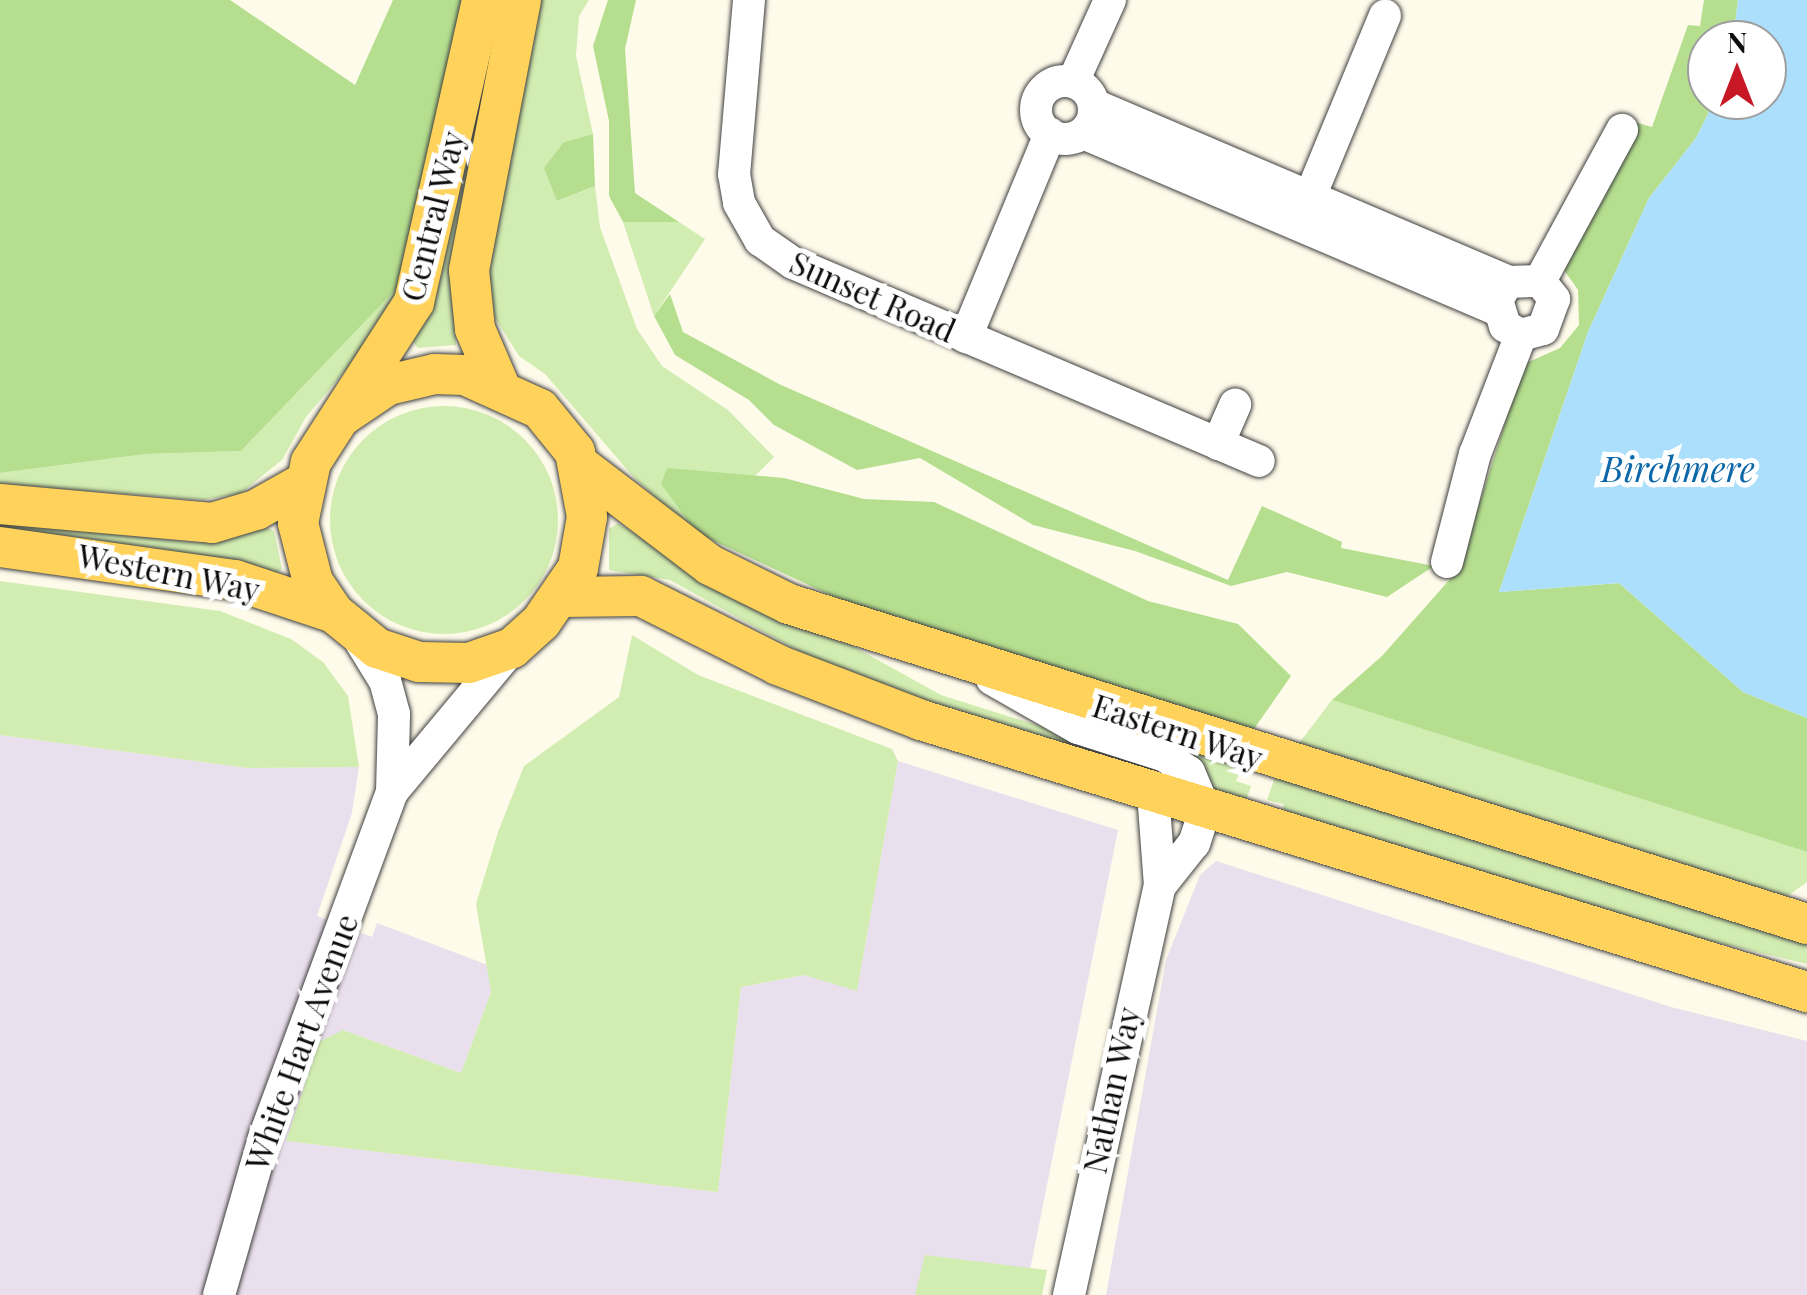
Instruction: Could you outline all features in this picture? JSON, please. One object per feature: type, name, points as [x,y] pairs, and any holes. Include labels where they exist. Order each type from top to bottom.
[{"type":"main road","name":"Central Way","points":[[342,416],[414,302],[482,0]]},
{"type":"main road","name":"Central Way","points":[[500,386],[475,329],[469,270],[521,0]]},
{"type":"main road","points":[[435,374],[500,386],[540,409],[583,468],[585,541],[561,597],[512,648],[469,663],[419,662],[345,624],[302,549],[302,484],[342,416],[388,386],[435,374]]},
{"type":"main road","name":"Eastern Way","points":[[583,468],[671,538],[749,586],[956,659],[1807,924]]},
{"type":"main road","name":"Western Way","points":[[0,504],[212,524],[256,510],[302,484]]},
{"type":"main road","name":"Western Way","points":[[0,547],[235,580],[345,624]]},
{"type":"main road","name":"Eastern Way","points":[[561,597],[641,596],[830,687],[1205,810],[1807,992]]},
{"type":"street","name":"Sunset Road","points":[[749,0],[734,174],[748,225],[781,257],[1259,461]]},
{"type":"street","points":[[966,337],[1075,114],[1110,0]]},
{"type":"street","points":[[1304,211],[1385,16]]},
{"type":"street","points":[[1075,114],[1304,211],[1515,291],[1554,298],[1550,321],[1521,334],[1475,454],[1447,562]]},
{"type":"street","points":[[1521,334],[1505,326],[1515,291],[1622,130]]},
{"type":"street","points":[[1218,444],[1235,405]]},
{"type":"street","name":"White Hart Avenue","points":[[219,1295],[264,1138],[392,792],[394,714],[385,680],[345,624]]},
{"type":"street","name":"White Hart Avenue","points":[[392,792],[512,648]]},
{"type":"street","points":[[956,659],[1078,728],[1176,761],[1189,772],[1205,810]]},
{"type":"street","name":"Nathan Way","points":[[1069,1295],[1160,886],[1153,793]]},
{"type":"street","name":"Nathan Way","points":[[1160,886],[1194,842],[1205,810]]},
{"type":"shaded area","points":[[0,735],[248,768],[359,767],[352,813],[317,916],[372,937],[377,923],[488,965],[491,992],[461,1073],[343,1030],[287,1141],[718,1192],[741,987],[804,975],[857,990],[898,761],[1118,830],[1025,1295],[0,1295]]},
{"type":"shaded area","points":[[1216,861],[1671,1007],[1807,1041],[1807,1295],[1106,1295],[1166,960],[1200,875]]},
{"type":"green space","points":[[0,0],[230,0],[355,85],[393,0],[466,0],[403,282],[241,451],[146,454],[0,473]]},
{"type":"green space","points":[[497,0],[509,0],[452,279],[456,345],[418,348],[413,342],[439,282]]},
{"type":"green space","points":[[539,0],[589,0],[579,16],[576,56],[593,134],[564,142],[558,201],[595,186],[600,227],[637,329],[662,366],[728,410],[774,457],[755,476],[667,469],[697,533],[636,480],[545,374],[519,356],[492,313],[489,277],[503,175]]},
{"type":"green space","points":[[608,0],[636,0],[625,49],[635,193],[679,222],[623,222],[609,196],[609,121],[593,46]]},
{"type":"green space","points":[[1704,0],[1738,0],[1736,20],[1701,20]]},
{"type":"green space","points":[[1687,28],[1687,120],[1705,120],[1696,138],[1649,198],[1588,332],[1499,592],[1619,583],[1743,692],[1807,718],[1807,852],[1332,700],[1382,656],[1458,570],[1524,364],[1560,348],[1579,325],[1578,290],[1564,270],[1631,121],[1652,127]]},
{"type":"green space","points":[[593,134],[595,186],[557,201],[544,168],[564,142]]},
{"type":"green space","points":[[623,222],[679,222],[705,239],[654,316]]},
{"type":"green space","points":[[403,282],[377,333],[306,417],[282,460],[241,493],[204,500],[0,484],[0,473],[146,454],[241,451]]},
{"type":"green space","points":[[670,294],[683,332],[781,385],[1228,580],[1262,506],[1342,542],[1341,548],[1434,566],[1387,597],[1287,572],[1231,586],[1135,551],[1033,525],[920,458],[857,470],[774,425],[749,400],[675,355],[654,316]]},
{"type":"green space","points":[[444,406],[488,415],[525,439],[549,476],[558,520],[549,564],[525,601],[488,625],[444,634],[400,625],[363,601],[339,564],[330,520],[339,476],[363,439],[400,415]]},
{"type":"green space","points":[[667,468],[784,478],[864,499],[934,502],[1148,601],[1238,624],[1291,676],[1254,729],[858,608],[697,533],[661,484]]},
{"type":"green space","points":[[0,522],[199,543],[265,527],[274,531],[282,569],[274,575],[0,533]]},
{"type":"green space","points":[[618,523],[749,606],[840,639],[941,695],[1157,763],[1180,781],[909,701],[824,665],[670,580],[609,570],[609,529]]},
{"type":"green space","points":[[0,581],[220,611],[291,639],[323,662],[348,696],[359,767],[248,768],[0,735]]},
{"type":"green space","points":[[632,635],[698,675],[892,749],[898,761],[857,991],[804,975],[741,987],[718,1192],[286,1141],[319,1042],[343,1030],[461,1073],[491,992],[476,904],[498,832],[524,766],[619,697]]},
{"type":"green space","points":[[1332,700],[1807,852],[1807,882],[1782,900],[1296,747]]},
{"type":"green space","points":[[1196,751],[1242,766],[1236,781],[1251,786],[1244,807],[1215,797],[1193,761]]},
{"type":"green space","points":[[1275,777],[1807,943],[1807,964],[1595,913],[1280,817],[1284,804],[1267,800]]},
{"type":"green space","points":[[925,1255],[1047,1270],[1042,1295],[915,1295]]},
{"type":"water","name":"Birchmere","points":[[1738,0],[1807,0],[1807,718],[1743,692],[1619,583],[1499,592],[1588,332],[1649,198],[1696,138],[1705,120],[1787,120],[1787,20],[1736,20]]}]
